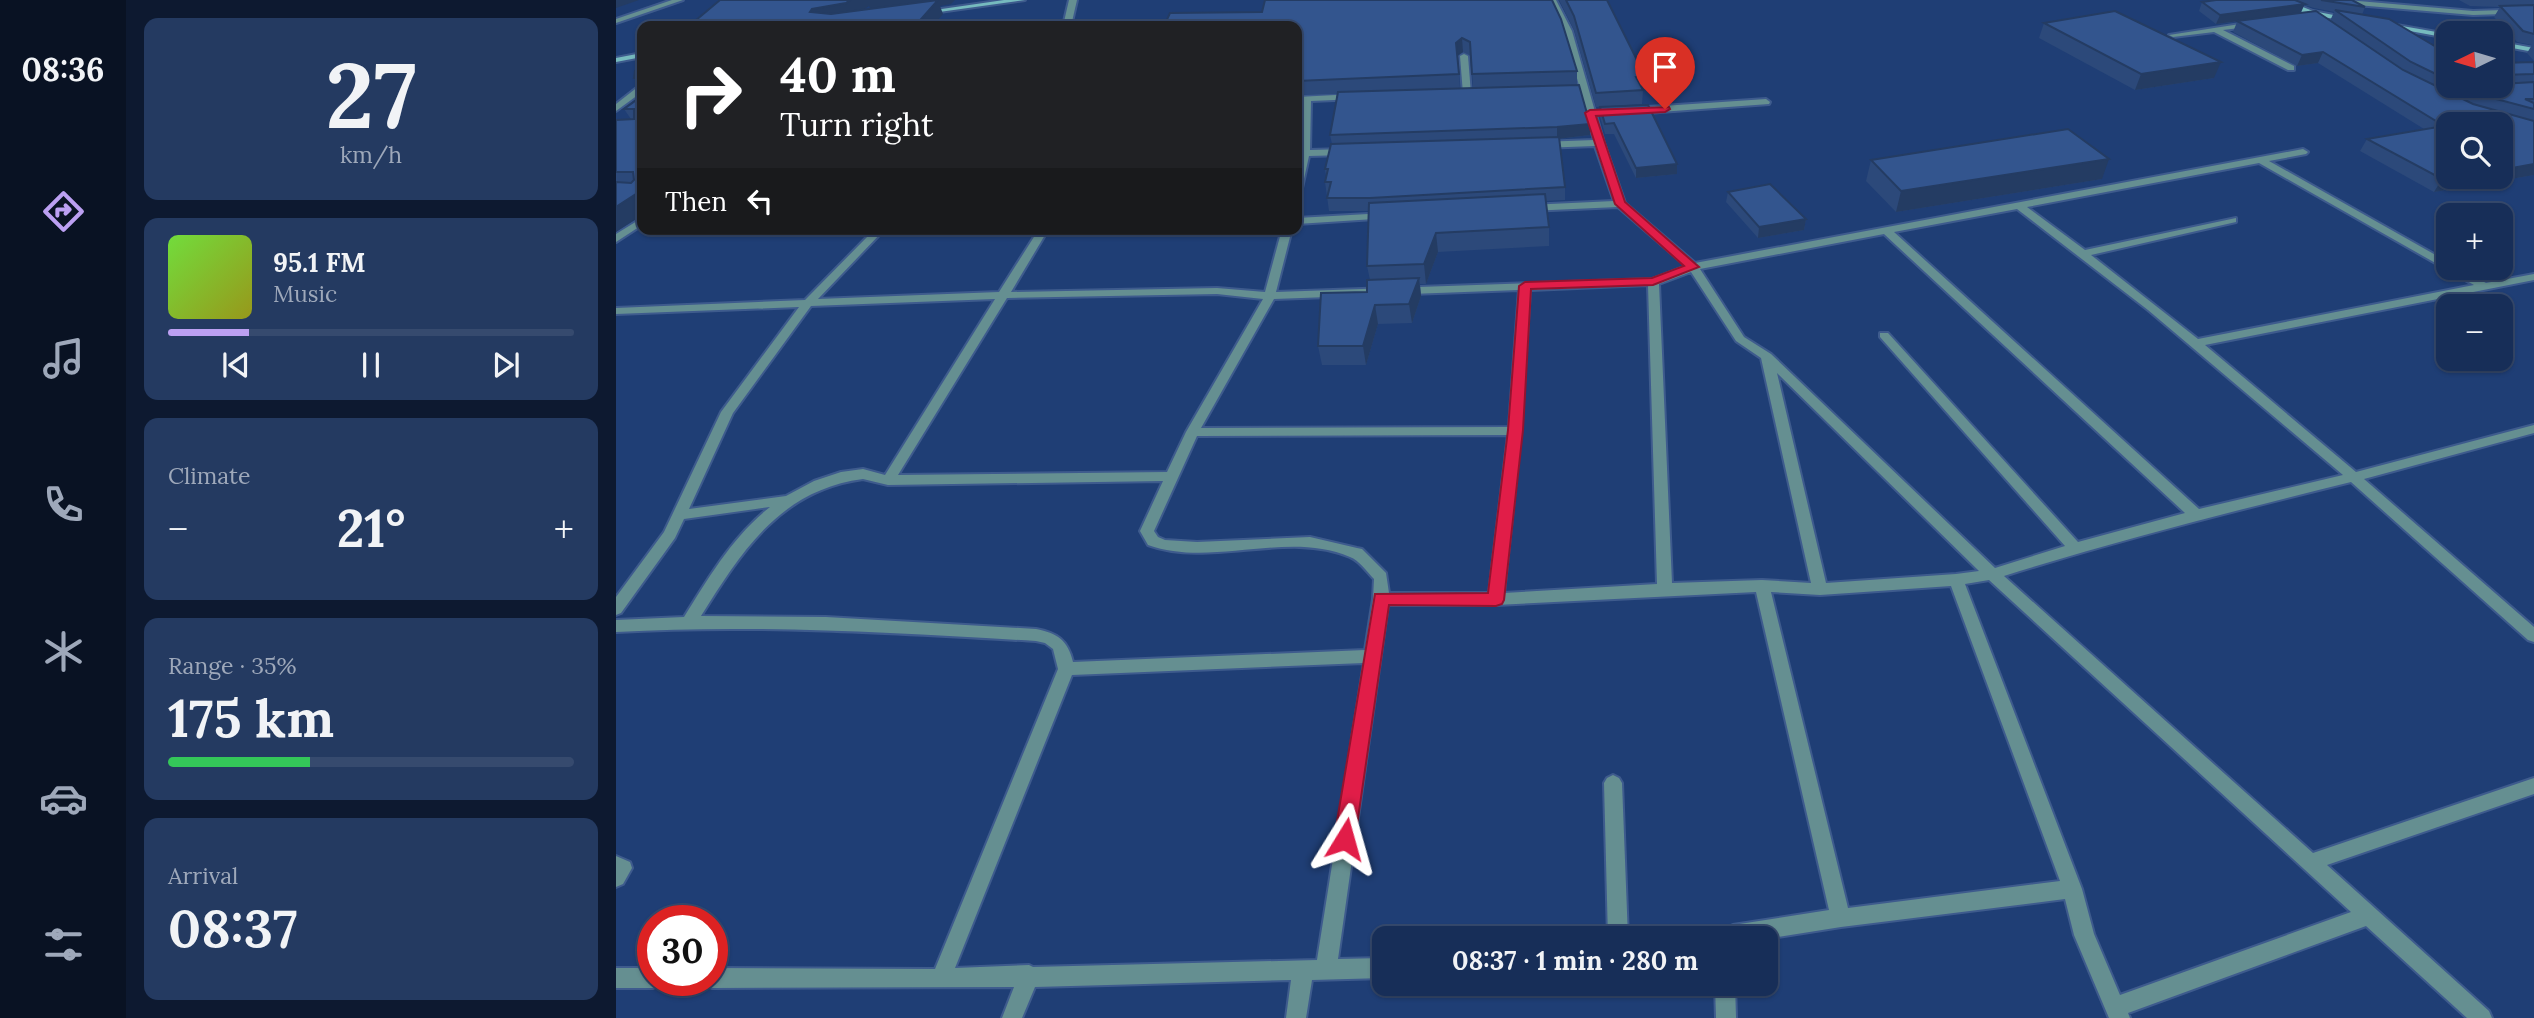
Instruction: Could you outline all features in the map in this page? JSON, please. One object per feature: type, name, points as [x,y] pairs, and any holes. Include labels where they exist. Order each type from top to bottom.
[{"type":"street","points":[[616,21],[679,0]]},
{"type":"street","points":[[917,13],[1021,0]]},
{"type":"street","points":[[1068,21],[1073,0]]},
{"type":"street","points":[[1552,0],[1568,31],[1599,143],[1620,204],[1693,267],[1740,339],[1767,357],[1992,575],[2482,1018]]},
{"type":"street","points":[[2279,0],[2324,19]]},
{"type":"street","points":[[2322,0],[2473,13],[2534,11]]},
{"type":"street","points":[[2400,0],[2409,6]]},
{"type":"street","points":[[2336,1],[2348,19]]},
{"type":"street","points":[[2301,18],[2313,16],[2360,21]]},
{"type":"street","points":[[2173,35],[2264,23]]},
{"type":"street","points":[[2373,23],[2436,34]]},
{"type":"street","points":[[2215,29],[2291,68]]},
{"type":"street","points":[[2513,46],[2534,50]]},
{"type":"street","points":[[616,60],[637,56]]},
{"type":"street","points":[[1464,56],[1467,93]]},
{"type":"street","points":[[1571,90],[1584,90]]},
{"type":"street","points":[[616,107],[637,92]]},
{"type":"street","points":[[1454,94],[1480,93]]},
{"type":"street","points":[[1302,99],[1361,97]]},
{"type":"street","points":[[1617,112],[1766,102]]},
{"type":"street","points":[[1590,113],[1604,113]]},
{"type":"street","points":[[1532,145],[1599,143]]},
{"type":"street","points":[[1302,153],[1358,151]]},
{"type":"street","points":[[616,311],[1004,295],[1217,291],[1270,296],[1653,282],[1693,267],[2303,152]]},
{"type":"street","points":[[2260,160],[2436,259]]},
{"type":"street","points":[[616,193],[637,194]]},
{"type":"street","points":[[1512,209],[1620,204]]},
{"type":"street","points":[[2019,206],[2084,253],[2195,343],[2534,636]]},
{"type":"street","points":[[1302,221],[1405,215]]},
{"type":"street","points":[[2084,253],[2232,220]]},
{"type":"street","points":[[616,239],[637,224]]},
{"type":"street","points":[[1886,230],[2196,514]]},
{"type":"street","points":[[616,609],[670,534],[727,411],[807,303],[875,235]]},
{"type":"street","points":[[888,480],[1040,235]]},
{"type":"street","points":[[1285,235],[1270,296],[1192,432],[1147,531],[1153,541],[1164,545],[1197,547],[1311,542],[1357,553],[1381,577],[1381,599],[1370,656],[1326,969]]},
{"type":"street","points":[[2195,343],[2534,277]]},
{"type":"street","points":[[2473,280],[2483,286]]},
{"type":"street","points":[[1653,282],[1665,589]]},
{"type":"street","points":[[1496,600],[1515,430],[1525,286]]},
{"type":"street","points":[[1884,335],[2075,548]]},
{"type":"street","points":[[1767,357],[1820,589]]},
{"type":"street","points":[[1381,599],[1496,600],[1665,589],[1762,586],[1820,589],[1992,575],[2196,514],[2353,477],[2534,429]]},
{"type":"street","points":[[1192,432],[1515,430]]},
{"type":"street","points":[[691,621],[730,558],[758,525],[789,500],[819,484],[841,477],[863,474],[888,480],[1172,476]]},
{"type":"street","points":[[677,515],[789,500]]},
{"type":"street","points":[[1956,580],[2072,889],[2084,935],[2117,1013],[2370,915]]},
{"type":"street","points":[[1762,586],[1841,918]]},
{"type":"street","points":[[616,626],[691,621],[868,625],[1052,637],[1064,650],[1066,669],[942,979]]},
{"type":"street","points":[[1066,669],[1370,656]]},
{"type":"street","points":[[1613,783],[1618,926]]},
{"type":"street","points":[[2312,862],[2534,786]]},
{"type":"street","points":[[616,865],[623,868],[616,878]]},
{"type":"street","points":[[1778,928],[2072,889]]},
{"type":"street","points":[[728,978],[942,979],[1372,968]]},
{"type":"street","points":[[1296,1018],[1303,970]]},
{"type":"street","points":[[1013,1018],[1028,975]]},
{"type":"street","points":[[616,978],[637,978]]},
{"type":"street","points":[[1725,996],[1726,1018]]},
{"type":"building","points":[[720,0],[850,0],[812,9],[810,12],[831,14],[938,0],[919,21],[695,21]]},
{"type":"building","points":[[1265,0],[1552,0],[1561,19],[1577,71],[1472,74],[1470,42],[1462,38],[1456,43],[1459,74],[1302,81],[1302,21],[1166,21],[1170,13],[1262,12]]},
{"type":"building","points":[[1566,0],[1607,0],[1645,76],[1636,77],[1643,90],[1596,93],[1574,16]]},
{"type":"building","points":[[2295,0],[2305,4],[2220,15],[2202,2]]},
{"type":"building","points":[[2321,0],[2352,0],[2365,7]]},
{"type":"building","points":[[2534,5],[2534,34],[2523,31],[2500,6]]},
{"type":"building","points":[[2335,10],[2389,19],[2436,47],[2436,74],[2411,62]]},
{"type":"building","points":[[2115,11],[2221,62],[2141,74],[2044,23]]},
{"type":"building","points":[[2316,11],[2403,70],[2436,86],[2436,98],[2461,98],[2502,112],[2436,112],[2436,121],[2323,52],[2302,55],[2237,21]]},
{"type":"building","points":[[2534,62],[2534,74],[2513,75],[2513,63]]},
{"type":"building","points":[[2534,82],[2534,99],[2525,99],[2534,103],[2534,109],[2492,98],[2513,98],[2513,83]]},
{"type":"building","points":[[1579,85],[1590,124],[1330,135],[1338,92]]},
{"type":"building","points":[[637,100],[637,193],[616,207],[616,182],[631,183],[634,180],[633,172],[616,172],[616,120],[634,119],[634,109],[624,109]]},
{"type":"building","points":[[1648,105],[1677,164],[1636,168],[1614,123],[1605,124],[1600,107]]},
{"type":"building","points":[[2513,115],[2534,121],[2534,164],[2513,168]]},
{"type":"building","points":[[2436,127],[2436,176],[2367,139]]},
{"type":"building","points":[[2068,129],[2109,159],[1901,191],[1871,160]]},
{"type":"building","points":[[1559,137],[1565,187],[1327,198],[1331,182],[1325,182],[1328,169],[1325,169],[1331,144]]},
{"type":"building","points":[[1770,184],[1806,219],[1759,227],[1728,192]]},
{"type":"building","points":[[1545,194],[1549,227],[1436,233],[1424,264],[1367,266],[1369,203]]},
{"type":"building","points":[[1419,278],[1409,304],[1375,305],[1363,346],[1318,346],[1321,293],[1367,292],[1367,280]]},
{"type":"route","points":[[1345,839],[1370,656],[1381,599],[1496,600],[1515,430],[1525,286],[1653,282],[1693,267],[1620,204],[1590,113],[1665,109]]}]
